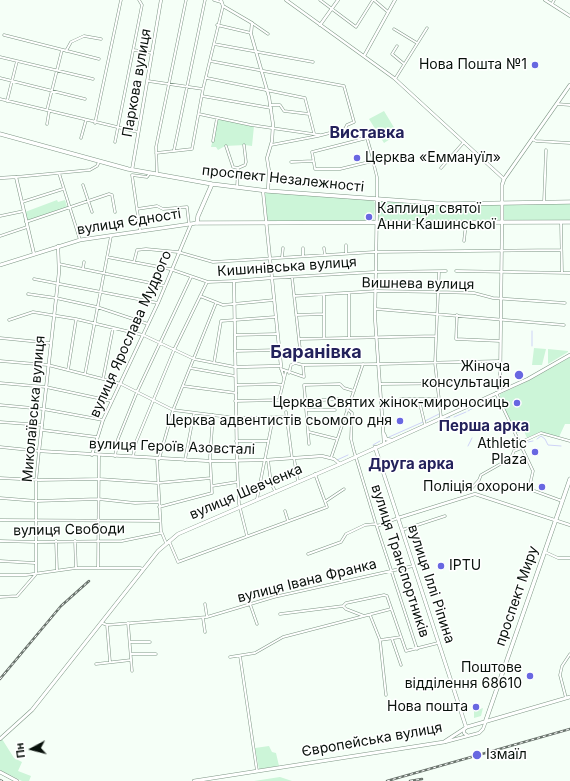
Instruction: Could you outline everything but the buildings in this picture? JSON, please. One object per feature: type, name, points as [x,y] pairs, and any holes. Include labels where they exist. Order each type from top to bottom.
[{"type":"main road","points":[[502,223],[502,187],[504,179],[570,85]]},
{"type":"main road","name":"проспект Незалежності","points":[[0,134],[132,170],[212,184],[268,191],[447,204],[570,202]]},
{"type":"main road","points":[[197,224],[198,216],[212,184]]},
{"type":"main road","points":[[266,223],[570,222]]},
{"type":"main road","name":"вулиця Єдності","points":[[0,265],[58,246],[111,234],[190,224],[266,223]]},
{"type":"main road","name":"вулиця Шевченка","points":[[0,739],[32,710],[167,542],[185,530],[340,464],[530,377],[570,355]]},
{"type":"main road","points":[[384,434],[386,439],[393,439]]},
{"type":"main road","name":"вулиця Іллі Ріпина","points":[[375,447],[465,728]]},
{"type":"main road","points":[[367,451],[374,451],[378,456]]},
{"type":"main road","name":"проспект Миру","points":[[486,720],[562,501],[568,492],[570,479]]},
{"type":"main road","name":"Європейська вулиця","points":[[194,781],[444,742],[454,738],[465,728],[486,720],[568,697]]},
{"type":"main road","points":[[0,772],[15,781]]},
{"type":"street","points":[[95,123],[121,0]]},
{"type":"street","points":[[114,142],[142,6],[139,0]]},
{"type":"street","name":"Паркова вулиця","points":[[132,170],[161,0]]},
{"type":"street","points":[[157,174],[156,147],[186,0]]},
{"type":"street","points":[[174,150],[205,0]]},
{"type":"street","points":[[214,0],[221,1],[223,6],[268,34]]},
{"type":"street","points":[[286,0],[395,79],[504,179]]},
{"type":"street","points":[[320,0],[356,27],[373,0],[388,12]]},
{"type":"street","points":[[320,25],[338,0]]},
{"type":"street","points":[[364,56],[395,0]]},
{"type":"street","points":[[545,0],[570,16]]},
{"type":"street","points":[[552,4],[554,0]]},
{"type":"street","points":[[156,153],[192,149],[203,89],[207,78],[217,25],[223,6]]},
{"type":"street","points":[[252,23],[251,32],[260,71],[271,107],[273,128],[271,145],[267,158],[269,171],[268,191]]},
{"type":"street","points":[[217,25],[251,32]]},
{"type":"street","points":[[251,32],[257,27]]},
{"type":"street","points":[[395,79],[427,28]]},
{"type":"street","points":[[394,29],[417,43]]},
{"type":"street","points":[[4,36],[99,59]]},
{"type":"street","points":[[66,51],[73,40],[84,36],[101,39]]},
{"type":"street","points":[[214,44],[313,62]]},
{"type":"street","points":[[398,46],[392,54],[404,64]]},
{"type":"street","points":[[46,124],[62,50]]},
{"type":"street","points":[[134,50],[153,53]]},
{"type":"street","points":[[0,57],[93,79]]},
{"type":"street","points":[[7,101],[17,61]]},
{"type":"street","points":[[210,61],[344,86],[354,122],[347,125],[345,129],[320,136],[271,145]]},
{"type":"street","points":[[0,78],[85,99]]},
{"type":"street","points":[[207,78],[305,98],[314,133]]},
{"type":"street","points":[[148,81],[203,89]]},
{"type":"street","points":[[202,96],[271,107],[280,105],[284,111],[309,114]]},
{"type":"street","points":[[0,99],[95,123],[138,132]]},
{"type":"street","points":[[557,104],[570,105]]},
{"type":"street","points":[[199,114],[273,128],[314,133],[320,136]]},
{"type":"street","points":[[213,141],[217,118]]},
{"type":"street","points":[[81,138],[86,120]]},
{"type":"street","points":[[345,129],[355,138],[367,138],[377,179],[375,309],[384,443]]},
{"type":"street","points":[[362,139],[359,141],[313,150],[314,169],[330,170],[373,161]]},
{"type":"street","points":[[532,139],[536,141],[570,143]]},
{"type":"street","points":[[442,168],[464,142]]},
{"type":"street","points":[[226,146],[233,167],[238,168],[245,165],[246,162],[244,145]]},
{"type":"street","points":[[544,202],[546,150]]},
{"type":"street","points":[[291,162],[313,161]]},
{"type":"street","points":[[0,178],[59,174],[91,169],[97,166],[99,162]]},
{"type":"street","points":[[237,187],[238,168]]},
{"type":"street","points":[[498,173],[504,175],[509,172]]},
{"type":"street","points":[[140,230],[132,175],[146,177],[150,173]]},
{"type":"street","points":[[498,173],[502,187]]},
{"type":"street","points":[[59,174],[68,208],[80,240]]},
{"type":"street","points":[[16,177],[34,254]]},
{"type":"street","points":[[83,185],[92,212]]},
{"type":"street","points":[[22,202],[63,189]]},
{"type":"street","points":[[263,190],[277,334],[281,368],[284,378]]},
{"type":"street","points":[[26,222],[112,194],[115,212]]},
{"type":"street","points":[[137,209],[156,206],[163,209],[187,207],[190,224]]},
{"type":"street","points":[[0,216],[24,211]]},
{"type":"street","points":[[561,222],[562,273]]},
{"type":"street","points":[[464,241],[466,223]]},
{"type":"street","points":[[502,223],[498,392],[521,448],[534,473],[529,489],[562,501]]},
{"type":"street","name":"вулиця Ярослава Мудрого","points":[[92,455],[97,437],[111,401],[166,286],[190,224]]},
{"type":"street","points":[[0,236],[27,227]]},
{"type":"street","points":[[85,374],[111,234]]},
{"type":"street","points":[[346,245],[346,253]]},
{"type":"street","name":"Миколаївська вулиця","points":[[36,574],[36,480],[53,316],[60,264],[58,246]]},
{"type":"street","points":[[282,257],[283,248]]},
{"type":"street","points":[[303,248],[303,256]]},
{"type":"street","points":[[324,248],[325,255]]},
{"type":"street","points":[[134,262],[137,250],[180,252],[213,262],[346,253],[561,250]]},
{"type":"street","name":"Кишинівська вулиця","points":[[107,257],[172,270],[207,282],[376,272],[446,271]]},
{"type":"street","points":[[83,268],[84,262]]},
{"type":"street","points":[[60,264],[166,286]]},
{"type":"street","points":[[456,271],[570,273]]},
{"type":"street","points":[[439,272],[435,363],[441,418]]},
{"type":"street","points":[[115,456],[118,439],[137,392],[191,277]]},
{"type":"street","points":[[292,277],[300,349]]},
{"type":"street","points":[[34,279],[158,302]]},
{"type":"street","points":[[234,281],[237,482],[239,507],[247,536]]},
{"type":"street","points":[[132,457],[136,442],[174,350],[207,282]]},
{"type":"street","name":"Вишнева вулиця","points":[[294,296],[375,291],[438,292],[474,293],[493,298],[500,297],[565,303]]},
{"type":"street","points":[[349,293],[349,337]]},
{"type":"street","points":[[28,294],[56,298],[97,307],[148,324]]},
{"type":"street","points":[[324,295],[324,338]]},
{"type":"street","points":[[200,296],[216,303],[223,304],[274,300]]},
{"type":"street","points":[[216,303],[173,410],[158,459],[161,533],[178,562],[327,507],[315,474]]},
{"type":"street","points":[[375,309],[564,325]]},
{"type":"street","points":[[9,320],[33,312],[76,319],[143,335],[194,359],[235,367],[281,368],[289,373],[304,377],[303,365]]},
{"type":"street","points":[[296,315],[324,314]]},
{"type":"street","points":[[457,315],[456,339],[500,341]]},
{"type":"street","points":[[214,363],[221,321],[276,317]]},
{"type":"street","points":[[68,370],[76,319]]},
{"type":"street","points":[[103,379],[113,328]]},
{"type":"street","points":[[235,335],[277,334]]},
{"type":"street","points":[[299,339],[436,336]]},
{"type":"street","points":[[0,338],[50,343]]},
{"type":"street","points":[[235,351],[279,350]]},
{"type":"street","points":[[0,361],[48,365],[103,379],[119,384],[173,410],[236,418],[287,417]]},
{"type":"street","points":[[289,373],[293,364],[378,364],[499,361]]},
{"type":"street","points":[[340,464],[331,458],[363,364]]},
{"type":"street","points":[[190,368],[235,376]]},
{"type":"street","points":[[235,401],[278,400],[286,371]]},
{"type":"street","points":[[0,383],[46,387],[111,401]]},
{"type":"street","points":[[380,384],[478,383]]},
{"type":"street","points":[[309,444],[305,385],[340,384],[344,388],[354,391]]},
{"type":"street","points":[[236,385],[282,385]]},
{"type":"street","points":[[183,386],[236,393]]},
{"type":"street","points":[[306,401],[338,399]]},
{"type":"street","points":[[400,399],[438,400]]},
{"type":"street","points":[[419,400],[425,425]]},
{"type":"street","points":[[0,405],[43,409],[103,420]]},
{"type":"street","name":"вулиця Транспортників","points":[[348,409],[352,413],[351,439],[376,525],[417,649]]},
{"type":"street","points":[[307,410],[335,410]]},
{"type":"street","points":[[286,412],[298,482]]},
{"type":"street","points":[[185,460],[194,413]]},
{"type":"street","points":[[159,507],[209,495],[212,492],[210,461],[213,415]]},
{"type":"street","points":[[257,499],[266,460],[273,418]]},
{"type":"street","points":[[0,422],[42,425]]},
{"type":"street","points":[[42,430],[97,437]]},
{"type":"street","points":[[309,432],[337,439]]},
{"type":"street","points":[[519,443],[541,433],[570,441]]},
{"type":"street","points":[[236,441],[268,441]]},
{"type":"street","name":"вулиця Героїв Азовсталі","points":[[0,447],[92,455],[210,461],[266,460],[322,456],[331,458]]},
{"type":"street","points":[[470,490],[479,480],[481,475],[511,458],[514,452],[521,448]]},
{"type":"street","points":[[98,567],[99,455]]},
{"type":"street","points":[[266,460],[272,483]]},
{"type":"street","points":[[0,478],[36,480],[98,478],[158,483],[211,478]]},
{"type":"street","points":[[212,486],[237,482]]},
{"type":"street","points":[[273,487],[276,492]]},
{"type":"street","points":[[326,501],[344,489]]},
{"type":"street","points":[[308,554],[339,543],[346,534],[365,525],[376,525],[476,494],[570,525]]},
{"type":"street","points":[[0,498],[37,501],[98,499],[135,503],[159,502]]},
{"type":"street","points":[[285,511],[288,521]]},
{"type":"street","points":[[402,530],[445,516]]},
{"type":"street","points":[[0,520],[160,521]]},
{"type":"street","name":"вулиця Свободи","points":[[0,541],[36,542],[122,540],[161,533]]},
{"type":"street","points":[[56,541],[57,570]]},
{"type":"street","points":[[75,541],[76,568]]},
{"type":"street","points":[[544,552],[558,558],[570,558]]},
{"type":"street","points":[[0,561],[35,563]]},
{"type":"street","name":"вулиця Івана Франка","points":[[102,623],[107,625],[203,618],[250,604],[413,566]]},
{"type":"street","points":[[0,576],[36,574],[76,568],[98,567],[144,569]]},
{"type":"street","points":[[0,597],[17,596],[36,574]]},
{"type":"street","points":[[280,614],[343,606],[346,603],[386,596],[406,651],[438,643]]},
{"type":"street","points":[[205,604],[207,617]]},
{"type":"street","points":[[250,604],[257,624]]},
{"type":"street","points":[[343,606],[346,609],[365,616]]},
{"type":"street","points":[[230,657],[255,653],[283,637],[391,609]]},
{"type":"street","points":[[370,615],[380,640],[386,695]]},
{"type":"street","points":[[203,618],[205,632]]},
{"type":"street","points":[[128,623],[132,671]]},
{"type":"street","points":[[107,625],[110,662]]},
{"type":"street","points":[[380,640],[401,637]]},
{"type":"street","points":[[392,639],[401,665]]},
{"type":"street","points":[[130,642],[150,642]]},
{"type":"street","points":[[131,654],[156,654]]},
{"type":"street","points":[[568,697],[560,675],[562,666],[570,654]]},
{"type":"street","points":[[240,656],[257,771]]},
{"type":"street","points":[[96,664],[131,660]]},
{"type":"street","points":[[454,738],[470,736],[480,732],[483,729],[486,720]]},
{"type":"street","points":[[475,724],[480,726],[480,732]]},
{"type":"street","points":[[465,728],[465,734],[470,736]]},
{"type":"green space","points":[[384,111],[398,134],[384,143],[369,119]]},
{"type":"green space","points":[[218,119],[254,126],[252,146],[225,146],[218,150],[216,147],[211,147]]},
{"type":"green space","points":[[265,192],[373,200],[375,203],[374,221],[270,222],[267,219]]},
{"type":"green space","points":[[57,200],[58,202],[65,200],[67,207],[27,221],[25,212]]},
{"type":"green space","points":[[378,202],[501,204],[502,221],[377,221]]},
{"type":"green space","points":[[570,203],[570,221],[505,221],[504,219],[504,205]]},
{"type":"green space","points":[[534,348],[546,349],[542,365],[532,365]]},
{"type":"green space","points":[[548,349],[568,351],[568,352],[548,364]]},
{"type":"green space","points":[[570,357],[570,424],[565,424],[559,437],[540,432],[527,438],[524,431],[518,433],[515,432],[500,399],[500,394],[528,381]]},
{"type":"green space","points":[[483,708],[481,716],[474,718],[474,711]]},
{"type":"green space","points":[[2,739],[14,758],[22,762],[18,771],[31,776],[29,781],[22,781],[0,770],[0,741]]},
{"type":"green space","points":[[269,746],[272,752],[276,753],[279,766],[259,769],[255,748]]},
{"type":"green space","points":[[280,777],[292,781],[254,781]]},
{"type":"waterway","points":[[532,331],[532,346]]},
{"type":"waterway","points":[[468,411],[473,408]]},
{"type":"waterway","points":[[454,417],[466,412]]},
{"type":"waterway","points":[[425,421],[439,414]]},
{"type":"waterway","points":[[444,420],[450,417]]},
{"type":"waterway","points":[[389,437],[423,422]]},
{"type":"waterway","points":[[537,439],[541,436],[545,439],[548,445],[561,446]]},
{"type":"waterway","points":[[468,446],[472,438]]},
{"type":"waterway","points":[[373,445],[380,441]]},
{"type":"waterway","points":[[528,442],[533,441]]},
{"type":"waterway","points":[[337,460],[348,455]]},
{"type":"railway","points":[[0,679],[61,606],[89,581]]},
{"type":"railway","points":[[387,781],[570,729]]},
{"type":"railway","points":[[410,781],[422,779]]},
{"type":"place","name":"Нова Пошта №1","points":[[535,65]]},
{"type":"place","name":"Церква «Еммануїл»","points":[[357,158]]},
{"type":"place","name":"Каплиця cвятої Анни Кашинської","points":[[369,217]]},
{"type":"place","name":"Жіноча консультація","points":[[519,375]]},
{"type":"place","name":"Церква Святих жінок-мироносиць","points":[[517,403]]},
{"type":"place","name":"Церква адвентистів сьомого дня","points":[[400,421]]},
{"type":"place","name":"Athletic Plaza","points":[[535,452]]},
{"type":"place","name":"Поліція охорони","points":[[542,487]]},
{"type":"place","name":"IPTU","points":[[441,566]]},
{"type":"place","name":"Поштове відділення 68610","points":[[530,676]]},
{"type":"place","name":"Нова пошта","points":[[476,707]]},
{"type":"place","name":"Ізмаїл","points":[[477,755]]},
{"type":"district","name":"Виставка","points":[[367,133]]},
{"type":"district","name":"Баранівка","points":[[316,353]]},
{"type":"district","name":"Перша арка","points":[[484,426]]},
{"type":"district","name":"Друга арка","points":[[411,464]]}]
